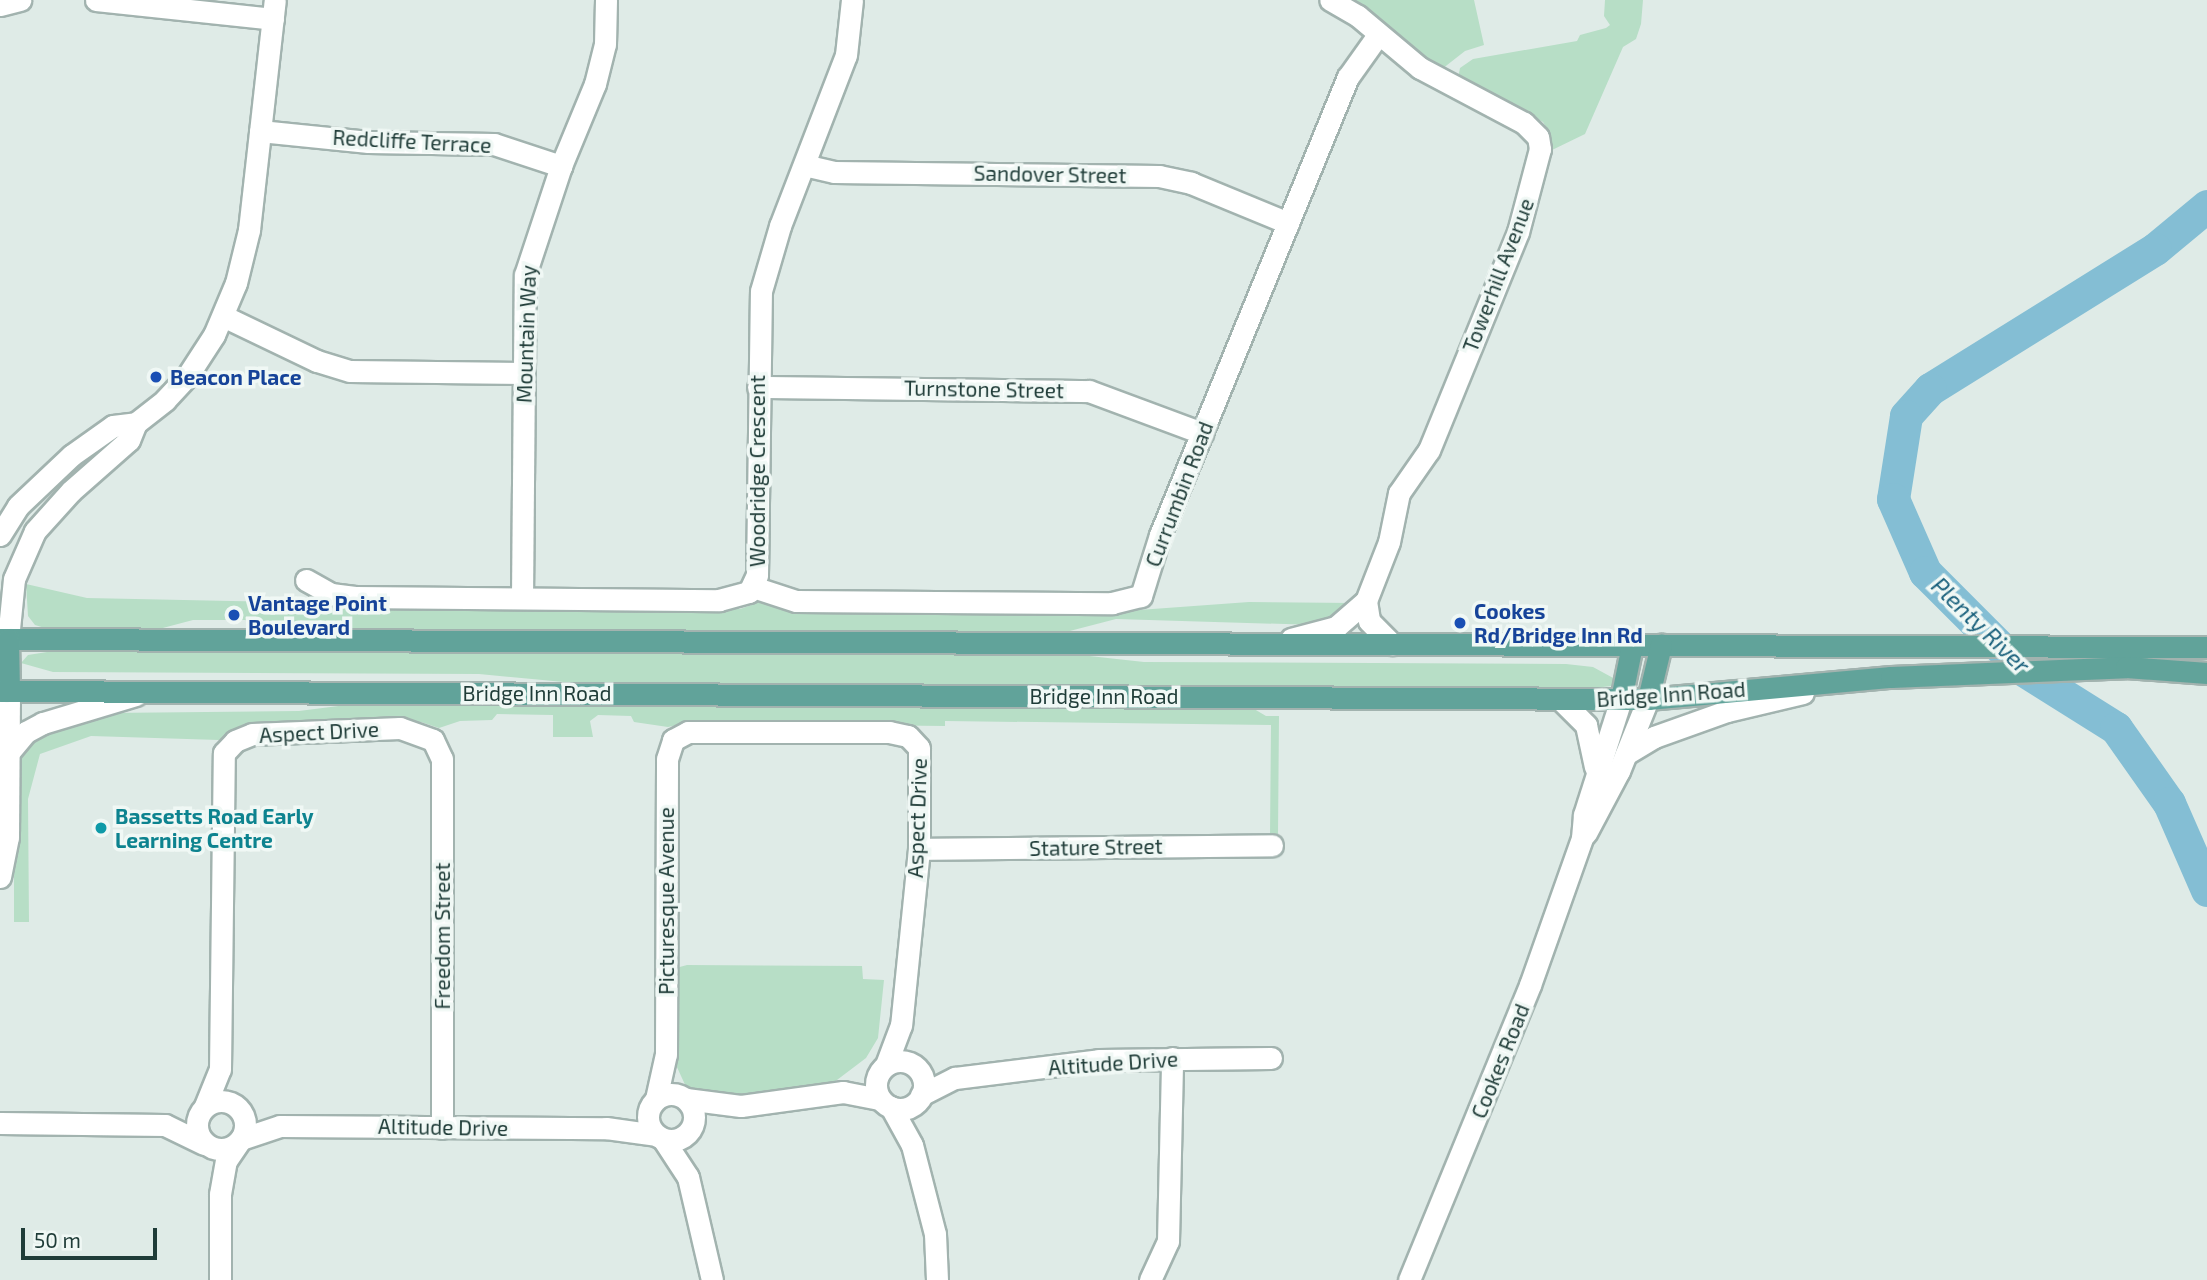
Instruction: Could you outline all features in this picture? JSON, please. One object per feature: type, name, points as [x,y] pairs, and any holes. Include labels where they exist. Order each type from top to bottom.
[{"type":"main road","name":"Bridge Inn Road","points":[[4,639],[2207,648]]},
{"type":"main road","points":[[4,639],[4,691]]},
{"type":"main road","name":"Cookes Road","points":[[1621,699],[1632,645]]},
{"type":"main road","name":"Cookes Road","points":[[1648,699],[1661,645]]},
{"type":"main road","name":"Bridge Inn Road","points":[[4,691],[1648,699],[1891,677],[2126,667],[2207,673]]},
{"type":"street","points":[[0,5],[20,0]]},
{"type":"street","points":[[4,639],[14,579],[35,531],[71,491],[129,440],[136,423],[188,375],[223,316],[246,247],[274,9],[96,0]]},
{"type":"street","name":"Mountain Way","points":[[522,598],[523,373],[527,264],[561,166],[598,72],[606,0]]},
{"type":"street","name":"Woodridge Crescent","points":[[306,580],[331,594],[355,597],[732,599],[753,587],[763,283],[846,55],[852,0]]},
{"type":"street","name":"Towerhill Avenue","points":[[1266,644],[1336,627],[1366,601],[1390,542],[1399,493],[1429,450],[1518,232],[1540,149],[1538,137],[1524,123],[1420,68],[1332,1]]},
{"type":"street","name":"Currumbin Road","points":[[753,587],[796,601],[1131,602],[1144,593],[1152,555],[1348,78],[1378,35]]},
{"type":"street","name":"Redcliffe Terrace","points":[[260,131],[368,142],[494,144],[561,166]]},
{"type":"street","name":"Sandover Street","points":[[804,165],[834,172],[1160,176],[1191,183],[1288,223]]},
{"type":"street","points":[[223,316],[317,361],[350,370],[523,373]]},
{"type":"street","name":"Turnstone Street","points":[[758,387],[1089,391],[1202,433]]},
{"type":"street","points":[[0,534],[18,506],[72,455],[113,426],[136,423]]},
{"type":"street","points":[[1366,601],[1369,621],[1392,644]]},
{"type":"street","points":[[1626,754],[1654,737],[1727,711],[1891,677]]},
{"type":"street","points":[[0,877],[8,836],[10,751],[4,691]]},
{"type":"street","points":[[10,751],[26,732],[47,721],[148,692]]},
{"type":"street","name":"Cookes Road","points":[[1560,699],[1587,729],[1595,780]]},
{"type":"street","name":"Cookes Road","points":[[1409,1280],[1504,1056],[1582,838],[1595,780],[1621,699]]},
{"type":"street","name":"Cookes Road","points":[[1582,838],[1597,817],[1648,699]]},
{"type":"street","name":"Aspect Drive","points":[[202,1109],[220,1069],[221,765],[228,747],[251,734],[346,728],[415,731],[438,746]]},
{"type":"street","name":"Aspect Drive","points":[[668,748],[681,735],[700,731],[908,736],[921,756],[919,849],[901,1025],[881,1071]]},
{"type":"street","name":"Freedom Street","points":[[438,746],[442,759],[442,1128]]},
{"type":"street","name":"Picturesque Avenue","points":[[652,1104],[666,1054],[668,748]]},
{"type":"street","name":"Stature Street","points":[[919,849],[1272,845]]},
{"type":"street","name":"Aspect Drive","points":[[901,1025],[914,1067],[918,1099],[912,1144]]},
{"type":"street","name":"Picturesque Avenue","points":[[666,1054],[683,1097]]},
{"type":"street","points":[[1150,1280],[1168,1241],[1171,1058]]},
{"type":"street","name":"Altitude Drive","points":[[881,1071],[914,1067],[955,1078],[1099,1060],[1271,1058]]},
{"type":"street","name":"Aspect Drive","points":[[220,1069],[239,1109]]},
{"type":"street","points":[[843,1092],[881,1071],[886,1103],[912,1144],[935,1234],[937,1280]]},
{"type":"street","name":"Altitude Drive","points":[[886,1103],[904,1108],[955,1078]]},
{"type":"street","points":[[688,1177],[648,1124],[652,1104],[683,1097],[741,1105],[843,1092],[886,1103]]},
{"type":"street","points":[[683,1097],[694,1110],[688,1177],[712,1280]]},
{"type":"street","points":[[0,1123],[165,1125],[221,1100],[239,1109],[246,1126],[226,1161],[220,1194],[220,1280]]},
{"type":"street","name":"Altitude Drive","points":[[606,1128],[652,1104]]},
{"type":"street","points":[[659,1137],[678,1139],[692,1127],[741,1105]]},
{"type":"street","points":[[202,1109],[196,1129],[206,1145],[220,1194]]},
{"type":"street","name":"Altitude Drive","points":[[239,1109],[280,1126]]},
{"type":"street","points":[[165,1125],[206,1145],[228,1148],[240,1140]]},
{"type":"street","name":"Altitude Drive","points":[[240,1140],[280,1126],[606,1128],[659,1137]]},
{"type":"green space","points":[[1355,0],[1474,0],[1484,45],[1465,51],[1442,69]]},
{"type":"green space","points":[[1605,0],[1643,0],[1641,24],[1636,39],[1623,47],[1585,134],[1550,151],[1550,134],[1543,122],[1458,78],[1460,68],[1473,59],[1577,41],[1580,35],[1606,28],[1610,25],[1604,16]]},
{"type":"green space","points":[[26,584],[87,598],[280,602],[292,596],[318,606],[740,609],[763,601],[788,609],[1125,611],[1249,602],[1354,603],[1350,610],[1317,625],[1116,619],[1062,633],[283,629],[245,620],[193,620],[159,629],[48,629],[35,625],[28,616]]},
{"type":"green space","points":[[66,649],[1053,652],[1144,662],[1566,664],[1593,667],[1615,679],[1611,686],[1578,690],[585,684],[479,674],[53,672],[21,663],[28,655]]},
{"type":"green space","points":[[362,703],[1249,706],[1266,716],[1279,716],[1278,836],[1270,836],[1271,725],[945,721],[945,726],[686,723],[668,727],[634,722],[631,716],[598,715],[590,721],[593,737],[553,737],[553,715],[497,714],[492,720],[460,721],[439,728],[421,722],[338,721],[245,727],[219,740],[91,736],[40,754],[28,799],[29,922],[14,922],[14,790],[18,761],[37,736],[107,713],[299,711]]},
{"type":"green space","points":[[687,965],[862,966],[863,979],[884,980],[878,1038],[866,1058],[833,1083],[717,1098],[687,1089],[676,1065],[676,968]]},
{"type":"waterway","name":"Plenty River","points":[[2207,206],[2155,249],[1930,389],[1906,416],[1893,499],[1925,572],[2022,669],[2116,728],[2169,803],[2207,890]]},
{"type":"place","name":"Beacon Place","points":[[156,377]]},
{"type":"place","name":"Vantage Point Boulevard","points":[[234,615]]},
{"type":"place","name":"Cookes Rd/Bridge Inn Rd","points":[[1460,623]]},
{"type":"place","name":"Bassetts Road Early Learning Centre","points":[[101,828]]}]
